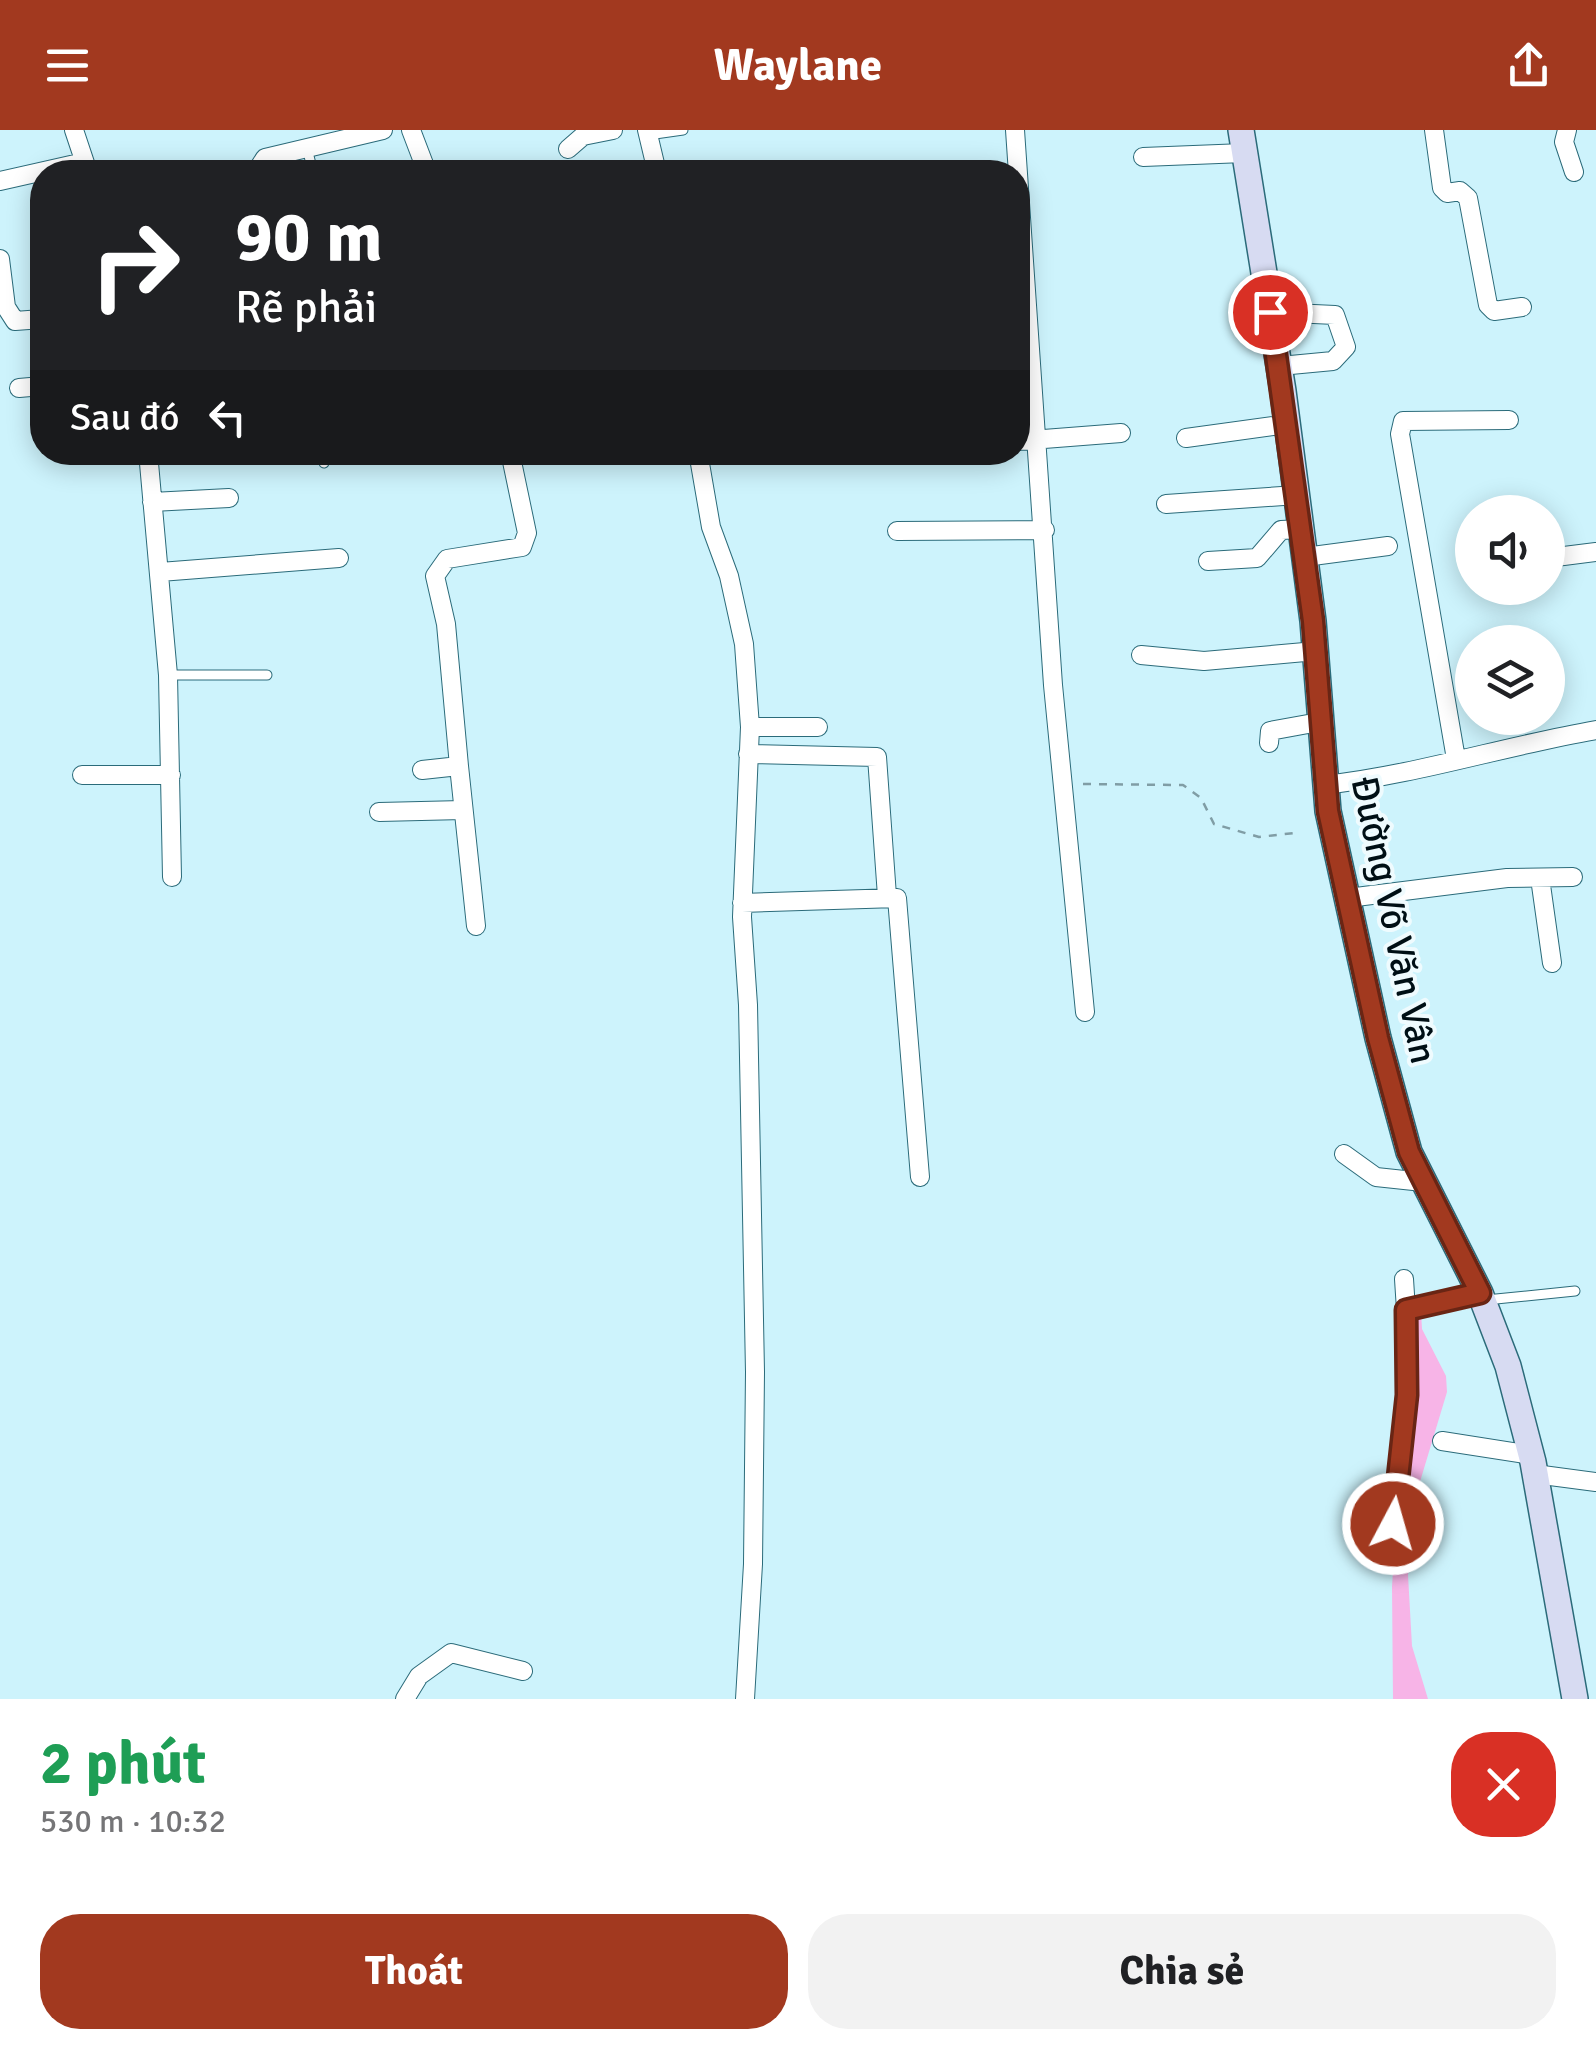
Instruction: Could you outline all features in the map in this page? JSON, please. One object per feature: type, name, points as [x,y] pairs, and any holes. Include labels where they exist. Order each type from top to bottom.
[{"type":"street","points":[[74,130],[84,160]]},
{"type":"street","points":[[264,160],[382,130]]},
{"type":"street","points":[[411,130],[422,160]]},
{"type":"street","points":[[568,149],[583,136],[613,130]]},
{"type":"street","points":[[1015,130],[1016,160]]},
{"type":"street","points":[[1434,130],[1442,188],[1447,193],[1460,191],[1468,198],[1488,305],[1494,311],[1522,307]]},
{"type":"street","points":[[1568,130],[1564,142],[1574,172]]},
{"type":"street","points":[[648,132],[654,160]]},
{"type":"street","points":[[1142,157],[1243,142]]},
{"type":"street","name":"Đường Võ Văn Vân","points":[[1243,142],[1302,529],[1316,651],[1324,785],[1348,898],[1378,1038],[1409,1152],[1481,1297],[1508,1366],[1533,1464],[1575,1699]]},
{"type":"street","points":[[0,181],[30,176]]},
{"type":"street","points":[[0,260],[6,307],[15,321],[30,320]]},
{"type":"street","points":[[1270,312],[1335,315],[1346,347],[1333,361],[1280,366]]},
{"type":"street","points":[[1030,376],[1037,410],[1053,685],[1085,1012]]},
{"type":"street","points":[[18,388],[30,387]]},
{"type":"street","points":[[1030,411],[1037,410]]},
{"type":"street","points":[[1456,760],[1400,434],[1403,421],[1509,420]]},
{"type":"street","points":[[1186,438],[1288,424]]},
{"type":"street","points":[[1030,440],[1121,432]]},
{"type":"street","points":[[149,465],[168,675],[172,877]]},
{"type":"street","points":[[476,926],[446,624],[436,576],[447,559],[522,547],[527,533],[513,465]]},
{"type":"street","points":[[700,465],[711,528],[728,576],[744,644],[750,727],[742,903],[755,1372],[753,1564],[745,1699]]},
{"type":"street","points":[[1166,504],[1297,494]]},
{"type":"street","points":[[152,502],[228,498]]},
{"type":"street","points":[[1208,560],[1257,558],[1281,530],[1302,529]]},
{"type":"street","points":[[896,531],[1045,530]]},
{"type":"street","points":[[1305,557],[1388,546]]},
{"type":"street","points":[[1565,556],[1596,552]]},
{"type":"street","points":[[160,572],[339,558]]},
{"type":"street","points":[[1141,654],[1204,661],[1316,651]]},
{"type":"street","points":[[1269,744],[1270,731],[1319,722]]},
{"type":"street","points":[[750,727],[818,727]]},
{"type":"street","points":[[1324,785],[1388,778],[1596,730]]},
{"type":"street","points":[[748,754],[877,757],[887,896]]},
{"type":"street","points":[[422,770],[459,766]]},
{"type":"street","points":[[82,775],[171,774]]},
{"type":"street","points":[[379,812],[464,810]]},
{"type":"street","points":[[1348,898],[1456,882],[1573,877]]},
{"type":"street","points":[[1540,878],[1552,963]]},
{"type":"street","points":[[742,903],[887,896],[898,902],[920,1177]]},
{"type":"street","points":[[1344,1154],[1376,1177],[1422,1182]]},
{"type":"street","points":[[1393,1524],[1407,1395],[1404,1279]]},
{"type":"street","points":[[1406,1310],[1481,1297]]},
{"type":"street","points":[[1442,1441],[1596,1482]]},
{"type":"street","points":[[405,1699],[418,1676],[451,1652],[523,1671]]},
{"type":"lane","points":[[648,132],[683,130]]},
{"type":"lane","points":[[308,148],[310,160]]},
{"type":"lane","points":[[168,675],[267,675]]},
{"type":"lane","points":[[1481,1297],[1574,1291]]},
{"type":"path","points":[[1065,786],[1182,785],[1201,798],[1214,824],[1258,836],[1294,833]]},
{"type":"shaded area","points":[[1421,1312],[1422,1329],[1446,1376],[1447,1392],[1419,1485],[1408,1575],[1412,1646],[1428,1699],[1393,1699],[1392,1587],[1408,1321]]},
{"type":"route","points":[[1270,312],[1313,621],[1328,811],[1378,1038],[1409,1152],[1480,1293],[1406,1310],[1407,1395],[1393,1524]]}]
